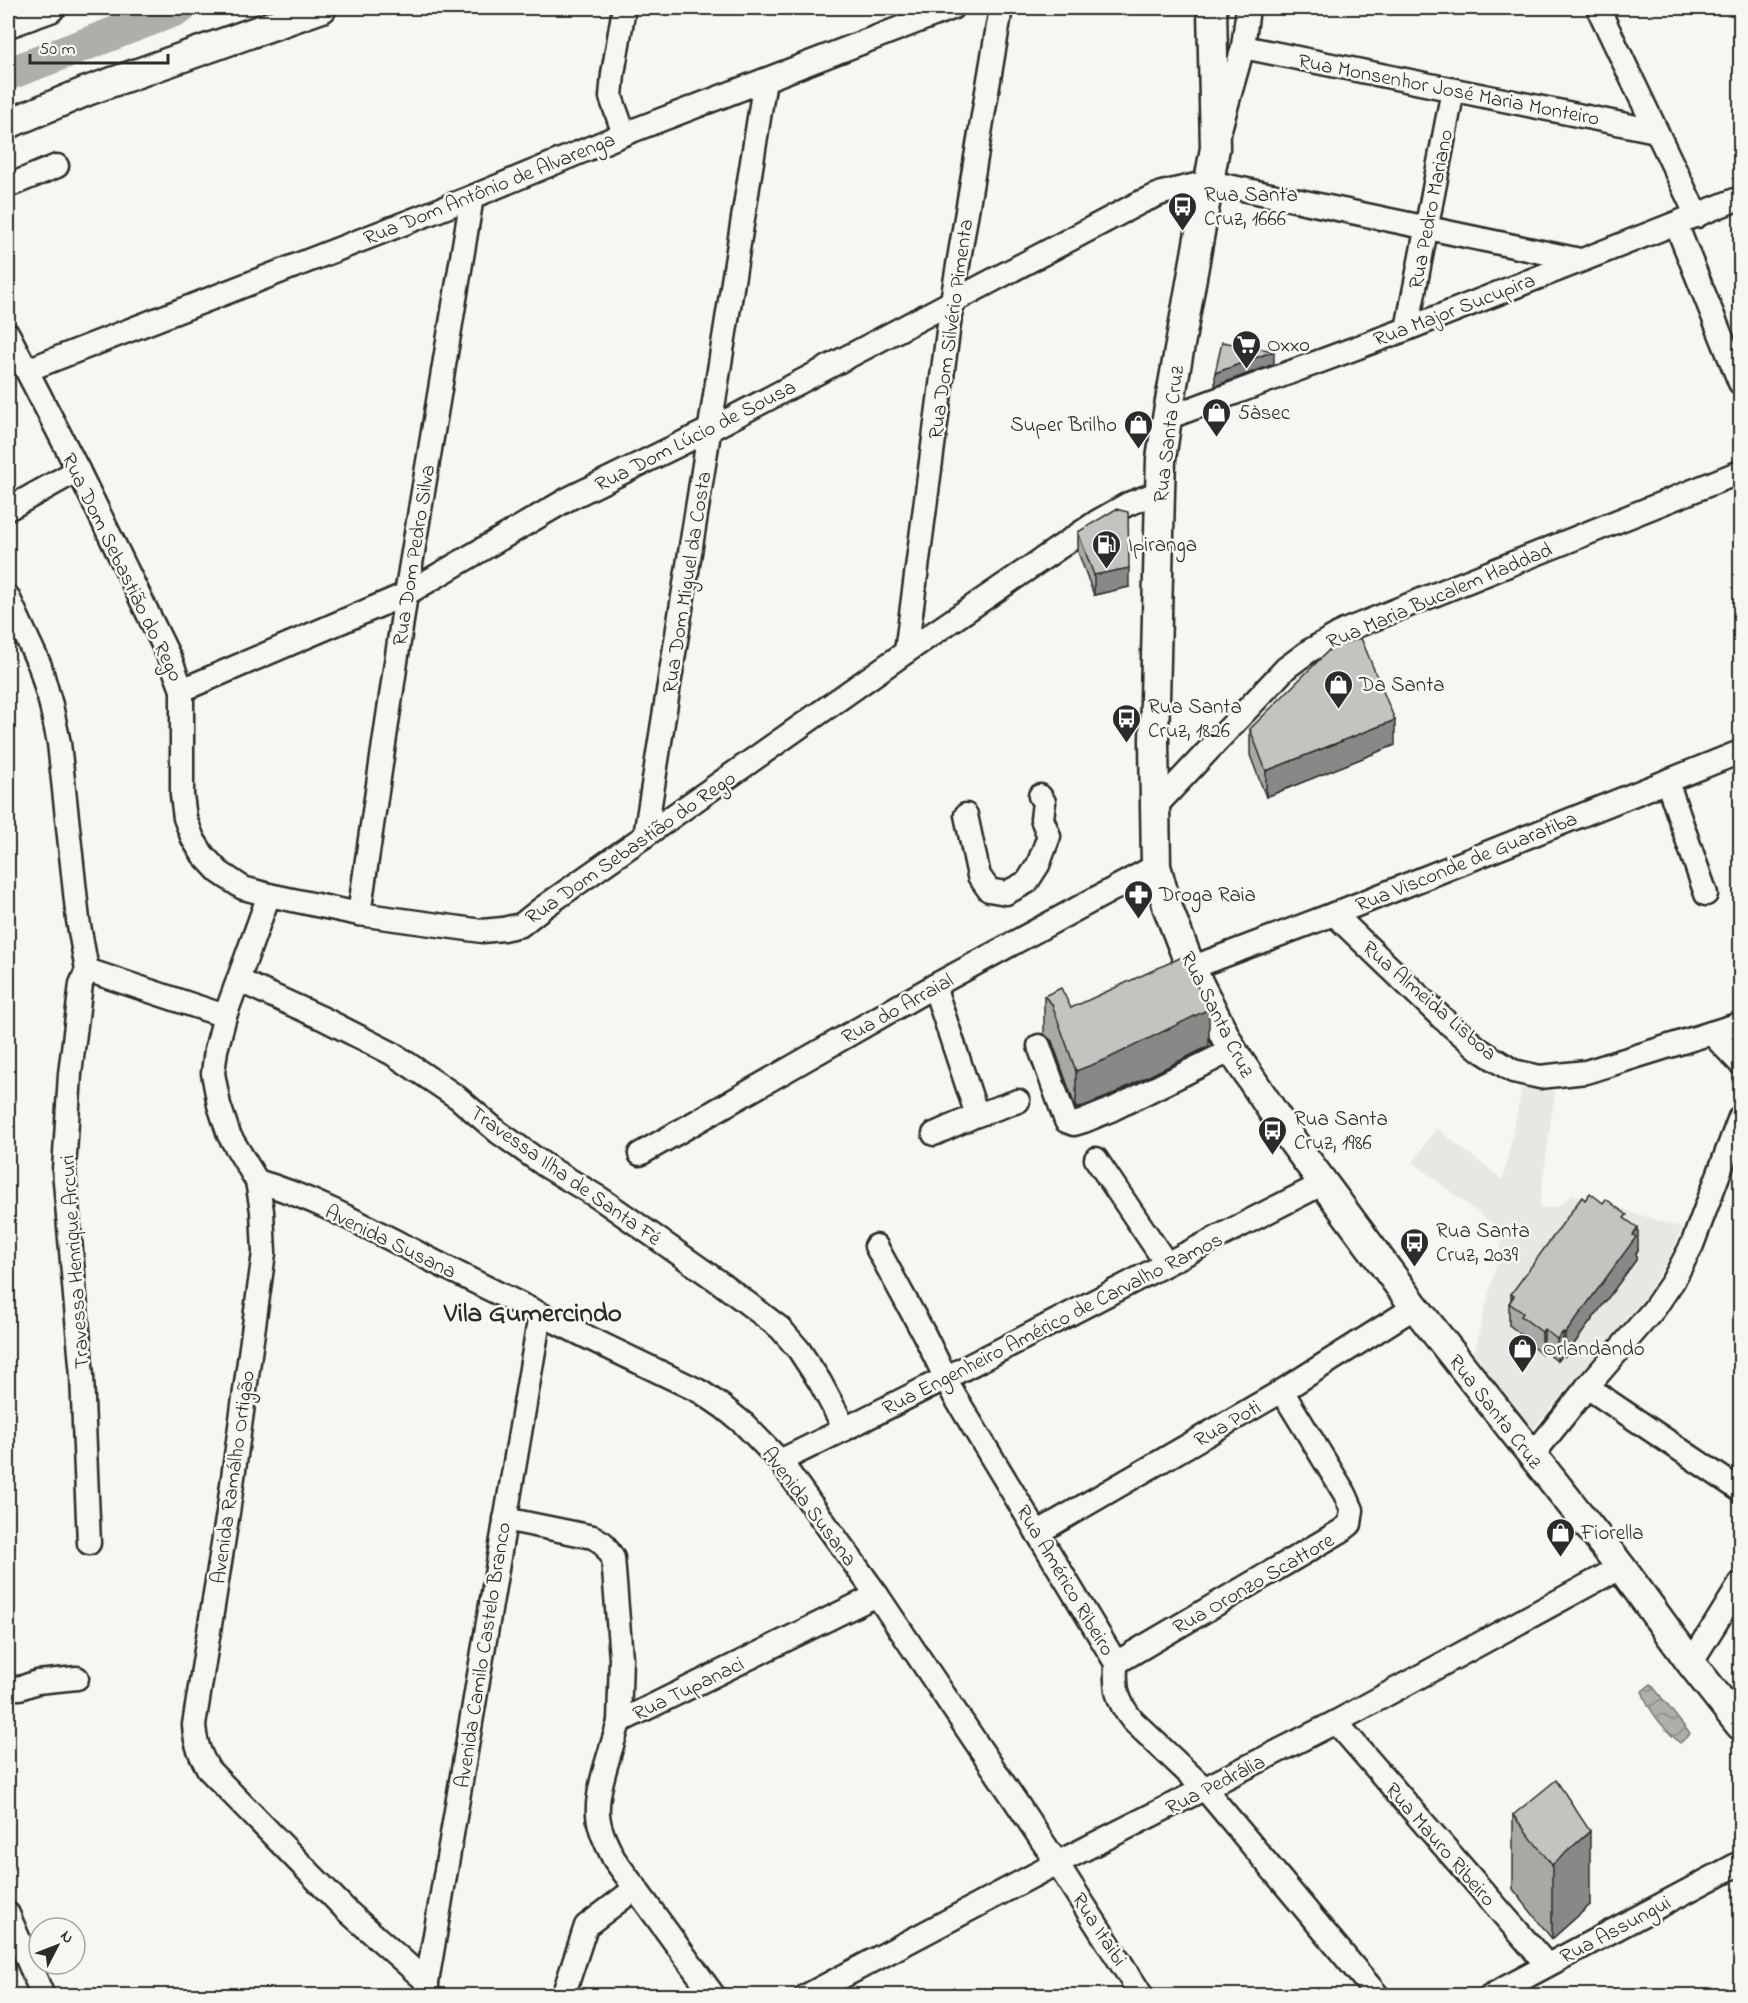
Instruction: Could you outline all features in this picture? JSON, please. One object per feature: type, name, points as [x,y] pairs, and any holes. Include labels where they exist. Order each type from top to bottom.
[{"type":"main road","points":[[8,23],[49,8]]},
{"type":"main road","points":[[8,124],[87,91],[321,8]]},
{"type":"main road","name":"Rua Santa Cruz","points":[[1212,8],[1215,148],[1161,459],[1154,808],[1156,866],[1167,906],[1191,968],[1232,1050],[1262,1098],[1415,1307],[1621,1567],[1691,1663],[1740,1725]]},
{"type":"street","points":[[624,8],[611,97],[624,134]]},
{"type":"street","name":"Rua Dom Antônio de Alvarenga","points":[[27,370],[472,197],[624,134],[952,8]]},
{"type":"street","name":"Rua Dom Silvério Pimenta","points":[[906,652],[951,301],[1001,8]]},
{"type":"street","name":"Rua Santa Cruz","points":[[1215,148],[1243,47],[1248,8]]},
{"type":"street","points":[[1598,8],[1656,131],[1740,383]]},
{"type":"street","name":"Rua Monsenhor José Maria Monteiro","points":[[1243,47],[1656,131]]},
{"type":"street","name":"Rua Dom Miguel da Costa","points":[[645,836],[765,80]]},
{"type":"street","name":"Rua Pedro Mariano","points":[[1407,329],[1453,90]]},
{"type":"street","points":[[8,186],[57,166]]},
{"type":"street","points":[[1209,182],[1580,260]]},
{"type":"street","name":"Rua Dom Lúcio de Sousa","points":[[182,690],[406,594],[568,499],[711,429],[1141,202],[1162,193],[1209,182]]},
{"type":"street","name":"Rua Dom Pedro Silva","points":[[359,914],[406,594],[472,197]]},
{"type":"street","name":"Rua Major Sucupira","points":[[1167,418],[1407,329],[1740,198]]},
{"type":"street","name":"Rua Dom Sebastião do Rego","points":[[8,334],[162,641],[182,690],[182,795],[185,818],[193,839],[203,855],[219,872],[243,888],[269,896],[359,914],[482,931],[521,925],[906,652],[1113,511],[1160,492]]},
{"type":"street","points":[[8,509],[78,470]]},
{"type":"street","name":"Rua Maria Bucalem Haddad","points":[[1154,808],[1286,668],[1335,636],[1740,472]]},
{"type":"street","name":"Travessa Henrique Arcuri","points":[[8,597],[40,666],[51,705],[59,743],[78,920],[87,970],[81,984],[70,1074],[64,1170],[82,1376],[89,1543]]},
{"type":"street","name":"Rua Visconde de Guaratiba","points":[[1191,968],[1334,914],[1740,752]]},
{"type":"street","points":[[1667,781],[1706,894]]},
{"type":"street","points":[[966,815],[980,876],[989,890],[1006,893],[1027,882],[1038,865],[1049,836],[1042,819],[1044,802],[1040,796]]},
{"type":"street","name":"Rua do Arraial","points":[[640,1154],[934,986],[1156,866]]},
{"type":"street","name":"Avenida Ramálho Ortigão","points":[[269,896],[225,1016],[216,1050],[213,1073],[219,1105],[229,1135],[257,1181],[262,1211],[264,1253],[229,1506],[195,1725],[195,1739],[200,1755],[209,1770],[345,1910],[427,1989]]},
{"type":"street","name":"Rua Almeida Lisboa","points":[[1334,914],[1442,1017],[1480,1050],[1513,1071],[1540,1077],[1586,1072],[1740,1024]]},
{"type":"street","points":[[87,970],[225,1016]]},
{"type":"street","name":"Travessa Ilha de Santa Fé","points":[[238,980],[324,1019],[393,1054],[457,1097],[498,1132],[546,1166],[601,1199],[722,1284],[780,1328],[799,1350],[820,1382],[845,1429]]},
{"type":"street","points":[[934,986],[977,1115]]},
{"type":"street","points":[[1711,1033],[1740,1063]]},
{"type":"street","points":[[1039,1046],[1066,1121],[1074,1124],[1113,1109],[1232,1050]]},
{"type":"street","points":[[934,1134],[977,1115],[1018,1101]]},
{"type":"street","points":[[1532,1456],[1654,1309],[1673,1281],[1692,1245],[1740,1116]]},
{"type":"street","points":[[1096,1159],[1166,1263]]},
{"type":"street","name":"Avenida Susana","points":[[257,1181],[297,1195],[334,1212],[701,1392],[744,1424],[780,1461],[877,1595],[1057,1863]]},
{"type":"street","name":"Rua Engenheiro Américo de Carvalho Ramos","points":[[780,1461],[946,1379],[1324,1183]]},
{"type":"street","name":"Rua Américo Ribeiro","points":[[876,1246],[954,1395],[1116,1662],[1116,1690],[1123,1709],[1205,1789],[1378,1995]]},
{"type":"street","name":"Rua Poti","points":[[1037,1533],[1282,1391],[1415,1307]]},
{"type":"street","name":"Avenida Camilo Castelo Branco","points":[[427,1989],[540,1315]]},
{"type":"street","points":[[1587,1387],[1740,1490]]},
{"type":"street","name":"Rua Oronzo Scattore","points":[[1116,1662],[1350,1524],[1352,1510],[1346,1494],[1282,1391]]},
{"type":"street","points":[[505,1519],[593,1537],[603,1543],[613,1558],[621,1658],[619,1722]]},
{"type":"street","name":"Rua Pedrália","points":[[806,1995],[1057,1863],[1336,1722],[1621,1567]]},
{"type":"street","points":[[1691,1663],[1740,1584]]},
{"type":"street","name":"Rua Tupanaci","points":[[714,1995],[614,1858],[602,1834],[598,1815],[599,1795],[619,1722],[877,1595]]},
{"type":"street","points":[[8,1688],[77,1678]]},
{"type":"street","name":"Rua Mauro Ribeiro","points":[[1336,1722],[1547,1965]]},
{"type":"street","name":"Rua Itaibi","points":[[1057,1863],[1142,1995]]},
{"type":"street","name":"Rua Assungui","points":[[1490,1995],[1740,1863]]},
{"type":"street","points":[[562,1995],[586,1926],[636,1888]]},
{"type":"street","points":[[8,1914],[43,1995]]},
{"type":"shaded area","points":[[1522,1088],[1555,1091],[1539,1208],[1557,1207],[1573,1194],[1682,1228],[1671,1254],[1643,1300],[1533,1429],[1474,1353],[1504,1233],[1413,1162],[1436,1128],[1503,1180]]},
{"type":"water","points":[[1651,1684],[1690,1734],[1680,1743],[1668,1732],[1645,1698],[1642,1691]]},
{"type":"building","points":[[1222,342],[1274,351],[1215,373]]},
{"type":"building","name":"Ipiranga","points":[[1116,509],[1128,512],[1129,568],[1094,575],[1078,532]]},
{"type":"building","name":"Da Santa","points":[[1361,638],[1395,720],[1266,771],[1250,729],[1331,648]]},
{"type":"building","points":[[1182,957],[1209,1009],[1107,1059],[1076,1071],[1052,1004],[1044,996],[1061,988],[1071,1008]]},
{"type":"building","points":[[1590,1193],[1603,1203],[1606,1199],[1627,1215],[1624,1218],[1638,1228],[1633,1235],[1636,1237],[1565,1334],[1563,1332],[1557,1339],[1544,1329],[1542,1332],[1521,1316],[1523,1313],[1509,1303],[1514,1296],[1511,1294],[1582,1197],[1585,1200]]},
{"type":"building","points":[[1556,1780],[1590,1831],[1552,1865],[1513,1815]]},
{"type":"waterway","points":[[8,74],[180,8]]},
{"type":"place","name":"Rua Santa Cruz, 1666","points":[[1183,232]]},
{"type":"place","name":"Oxxo","points":[[1246,370]]},
{"type":"place","name":"5àsec","points":[[1217,438]]},
{"type":"place","name":"Super Brilho","points":[[1138,450]]},
{"type":"place","name":"Ipiranga","points":[[1107,570]]},
{"type":"place","name":"Da Santa","points":[[1338,710]]},
{"type":"place","name":"Rua Santa Cruz, 1826","points":[[1127,744]]},
{"type":"place","name":"Droga Raia","points":[[1138,920]]},
{"type":"place","name":"Rua Santa Cruz, 1986","points":[[1273,1156]]},
{"type":"place","name":"Rua Santa Cruz, 2039","points":[[1415,1268]]},
{"type":"place","name":"Orlandando","points":[[1522,1374]]},
{"type":"place","name":"Fiorella","points":[[1560,1558]]},
{"type":"district","name":"Vila Gumercindo","points":[[533,1312]]}]
